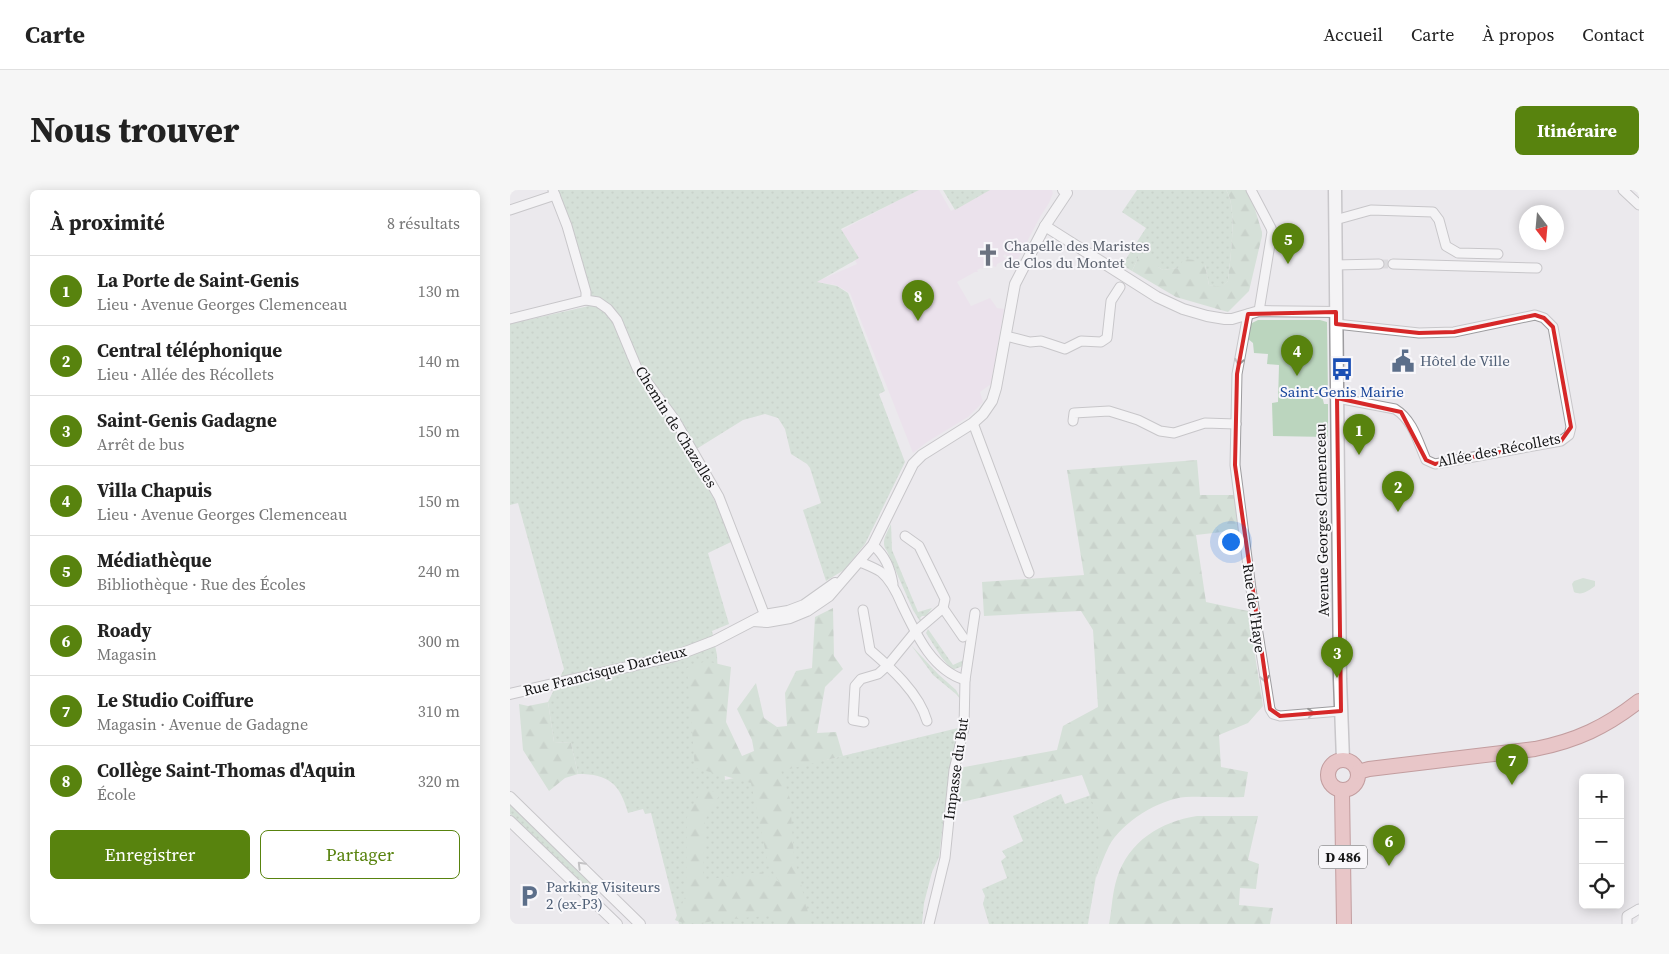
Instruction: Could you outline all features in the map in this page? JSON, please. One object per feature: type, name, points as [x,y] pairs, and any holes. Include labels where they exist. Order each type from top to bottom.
[{"type":"main road","name":"Avenue Georges Clemenceau","points":[[1335,190],[1343,760]]},
{"type":"main road","points":[[1358,772],[1369,768],[1535,749],[1560,744],[1590,733],[1618,718],[1639,701]]},
{"type":"main road","points":[[1343,760],[1352,763],[1358,772],[1355,785],[1342,790],[1334,788],[1328,776],[1328,771],[1332,764],[1343,760]]},
{"type":"main road","name":"D 486","points":[[1342,790],[1344,924]]},
{"type":"street","points":[[1251,190],[1272,228],[1259,311]]},
{"type":"street","points":[[1623,190],[1639,205]]},
{"type":"street","name":"Rue Francisque Darcieux","points":[[510,694],[675,656],[714,641],[753,621],[766,618],[790,618],[818,604],[829,596],[873,545],[913,464],[922,454],[974,423],[983,414],[994,397],[1016,284],[1045,226],[1067,191]]},
{"type":"street","points":[[510,210],[554,192],[567,226],[586,292],[586,300],[510,319]]},
{"type":"street","points":[[1335,220],[1370,210],[1433,212],[1439,220],[1446,246],[1458,253],[1498,254]]},
{"type":"street","points":[[1045,226],[1156,297],[1170,304],[1207,316],[1225,319],[1259,311],[1336,318]]},
{"type":"street","points":[[1336,265],[1379,264]]},
{"type":"street","points":[[1393,264],[1538,268]]},
{"type":"street","points":[[1006,336],[1030,342],[1041,341],[1065,349],[1081,341],[1100,342],[1106,338],[1111,301],[1120,286]]},
{"type":"street","name":"Chemin de Chazelles","points":[[586,300],[598,302],[608,309],[617,320],[637,368],[675,420],[709,478],[729,522],[766,618]]},
{"type":"street","name":"Rue de l'Haye","points":[[1248,314],[1237,374],[1236,475],[1251,589],[1270,709],[1273,714],[1280,716],[1341,711]]},
{"type":"street","name":"Allée des Récollets","points":[[1336,318],[1419,333],[1454,332],[1535,315],[1544,318],[1553,326],[1572,427],[1569,434],[1561,441],[1435,464],[1426,460],[1412,427],[1401,412],[1395,409],[1337,398]]},
{"type":"street","points":[[1073,421],[1074,413],[1110,411],[1138,420],[1160,431],[1174,432],[1205,423],[1236,424]]},
{"type":"street","points":[[974,423],[1029,573]]},
{"type":"street","points":[[864,722],[853,720],[856,686],[861,679],[878,674],[888,665],[915,632],[943,608],[945,599],[919,546],[905,536]]},
{"type":"street","points":[[873,545],[885,558],[891,571],[893,587]]},
{"type":"street","points":[[860,562],[881,572],[893,587],[915,632],[943,669],[954,676],[966,680]]},
{"type":"street","points":[[943,608],[963,637]]},
{"type":"street","points":[[863,610],[870,650],[893,670],[924,710],[927,721]]},
{"type":"street","name":"Impasse du But","points":[[929,924],[945,858],[954,770],[964,728],[966,680],[975,613]]},
{"type":"street","points":[[510,798],[640,924]]},
{"type":"street","points":[[510,821],[617,924]]},
{"type":"street","points":[[1627,924],[1627,916],[1639,909]]},
{"type":"highlighted area","points":[[1336,312],[1336,324],[1419,333],[1454,332],[1535,315],[1544,318],[1553,327],[1571,427],[1561,441],[1435,464],[1426,460],[1401,412],[1337,398],[1341,711],[1280,716],[1270,709],[1235,465],[1237,374],[1248,314]]},
{"type":"shaded area","points":[[918,190],[939,190],[951,211],[989,190],[1052,190],[1053,193],[1018,259],[1011,263],[1005,254],[1003,256],[1007,259],[1005,262],[997,264],[996,267],[993,266],[993,262],[957,282],[971,306],[990,298],[997,308],[1004,309],[991,384],[980,392],[983,402],[968,417],[927,442],[913,453],[850,293],[836,285],[811,284],[857,264],[840,231]]},
{"type":"green space","points":[[556,190],[919,190],[841,229],[859,258],[817,282],[837,286],[848,293],[885,391],[879,394],[905,462],[865,544],[844,570],[826,581],[803,510],[821,503],[810,468],[791,454],[785,429],[778,418],[765,414],[743,420],[690,453],[718,507],[731,542],[708,553],[729,624],[712,631],[717,655],[725,780],[830,759],[958,728],[948,785],[939,857],[932,872],[924,903],[922,924],[679,924],[651,813],[645,814],[643,809],[628,813],[621,795],[612,783],[598,776],[578,774],[571,743],[554,742],[548,702],[564,669],[518,503],[510,505],[510,324],[593,305]]},
{"type":"green space","points":[[943,190],[990,190],[955,210]]},
{"type":"green space","points":[[1137,190],[1226,190],[1232,208],[1232,234],[1228,281],[1222,288],[1209,285],[1205,265],[1163,270],[1139,256],[1132,271],[1122,265],[1146,228],[1122,212]]},
{"type":"green space","points":[[1226,190],[1249,190],[1262,232],[1249,291],[1228,312],[1176,297],[1132,271],[1139,256],[1147,254],[1156,258],[1158,267],[1163,270],[1178,268],[1184,259],[1195,260],[1205,265],[1209,285],[1222,287],[1228,281],[1232,234],[1232,208]]},
{"type":"green space","points":[[1258,320],[1320,320],[1327,322],[1328,396],[1322,396],[1324,404],[1328,404],[1328,437],[1273,436],[1272,403],[1278,402],[1279,365],[1267,364],[1268,354],[1254,353],[1253,343],[1247,338],[1250,324]]},
{"type":"green space","points":[[1197,460],[1200,495],[1234,495],[1239,530],[1196,535],[1206,602],[1248,611],[1263,706],[1248,723],[1219,735],[1221,767],[1248,772],[1244,797],[1186,797],[1164,802],[1142,813],[1115,837],[1107,850],[1096,878],[1099,840],[1098,817],[1082,775],[957,803],[959,768],[1057,750],[1063,726],[1098,707],[1093,630],[1081,611],[984,616],[982,582],[1084,575],[1067,470]]},
{"type":"green space","points":[[891,524],[892,550],[918,612],[932,608],[926,616],[920,618],[923,622],[921,623],[913,610],[885,548],[885,538]]},
{"type":"green space","points":[[1583,578],[1595,581],[1595,586],[1582,593],[1574,592],[1572,584],[1574,581]]},
{"type":"green space","points":[[833,608],[834,656],[843,669],[825,687],[817,733],[836,732],[843,756],[781,771],[790,799],[794,857],[811,924],[780,924],[773,915],[698,923],[675,920],[686,895],[687,817],[703,788],[720,794],[705,820],[703,880],[760,872],[779,882],[768,863],[751,783],[695,768],[687,668],[706,661],[731,667],[726,722],[742,756],[754,751],[752,740],[737,709],[756,683],[764,718],[777,727],[787,726],[785,693],[796,671],[812,668],[815,617]]},
{"type":"green space","points":[[928,629],[953,665],[966,659],[963,666],[952,670],[926,633]]},
{"type":"green space","points":[[911,645],[956,690],[962,701],[933,675]]},
{"type":"green space","points":[[548,702],[554,742],[571,743],[578,774],[565,778],[549,791],[523,750],[519,704],[528,706]]},
{"type":"green space","points":[[1061,794],[1065,804],[1091,795],[1097,814],[1099,830],[1098,857],[1088,924],[989,924],[983,904],[985,896],[982,889],[1007,878],[1001,861],[1006,857],[1002,851],[1023,841],[1013,816]]},
{"type":"green space","points":[[510,805],[545,838],[571,858],[596,885],[588,892],[510,814]]},
{"type":"green space","points":[[1197,816],[1258,816],[1248,860],[1259,864],[1256,889],[1240,888],[1239,905],[1273,908],[1270,924],[1109,924],[1115,884],[1122,865],[1129,854],[1148,835],[1159,828]]},
{"type":"tunnel","points":[[1379,264],[1393,264]]},
{"type":"place","name":"Chapelle des Maristes de Clos du Montet","points":[[988,255]]},
{"type":"place","name":"Médiathèque","points":[[1288,264]]},
{"type":"place","name":"Collège Saint-Thomas d'Aquin","points":[[918,321]]},
{"type":"place","name":"Hôtel de Ville","points":[[1403,361]]},
{"type":"place","name":"Saint-Genis Mairie","points":[[1342,369]]},
{"type":"place","name":"Villa Chapuis","points":[[1297,376]]},
{"type":"place","name":"La Porte de Saint-Genis","points":[[1359,455]]},
{"type":"place","name":"Central téléphonique","points":[[1398,512]]},
{"type":"place","name":"Saint-Genis Gadagne","points":[[1337,678]]},
{"type":"place","name":"Le Studio Coiffure","points":[[1512,785]]},
{"type":"place","name":"Roady","points":[[1389,866]]},
{"type":"place","name":"Parking Visiteurs 2 (ex-P3)","points":[[529,896]]}]
